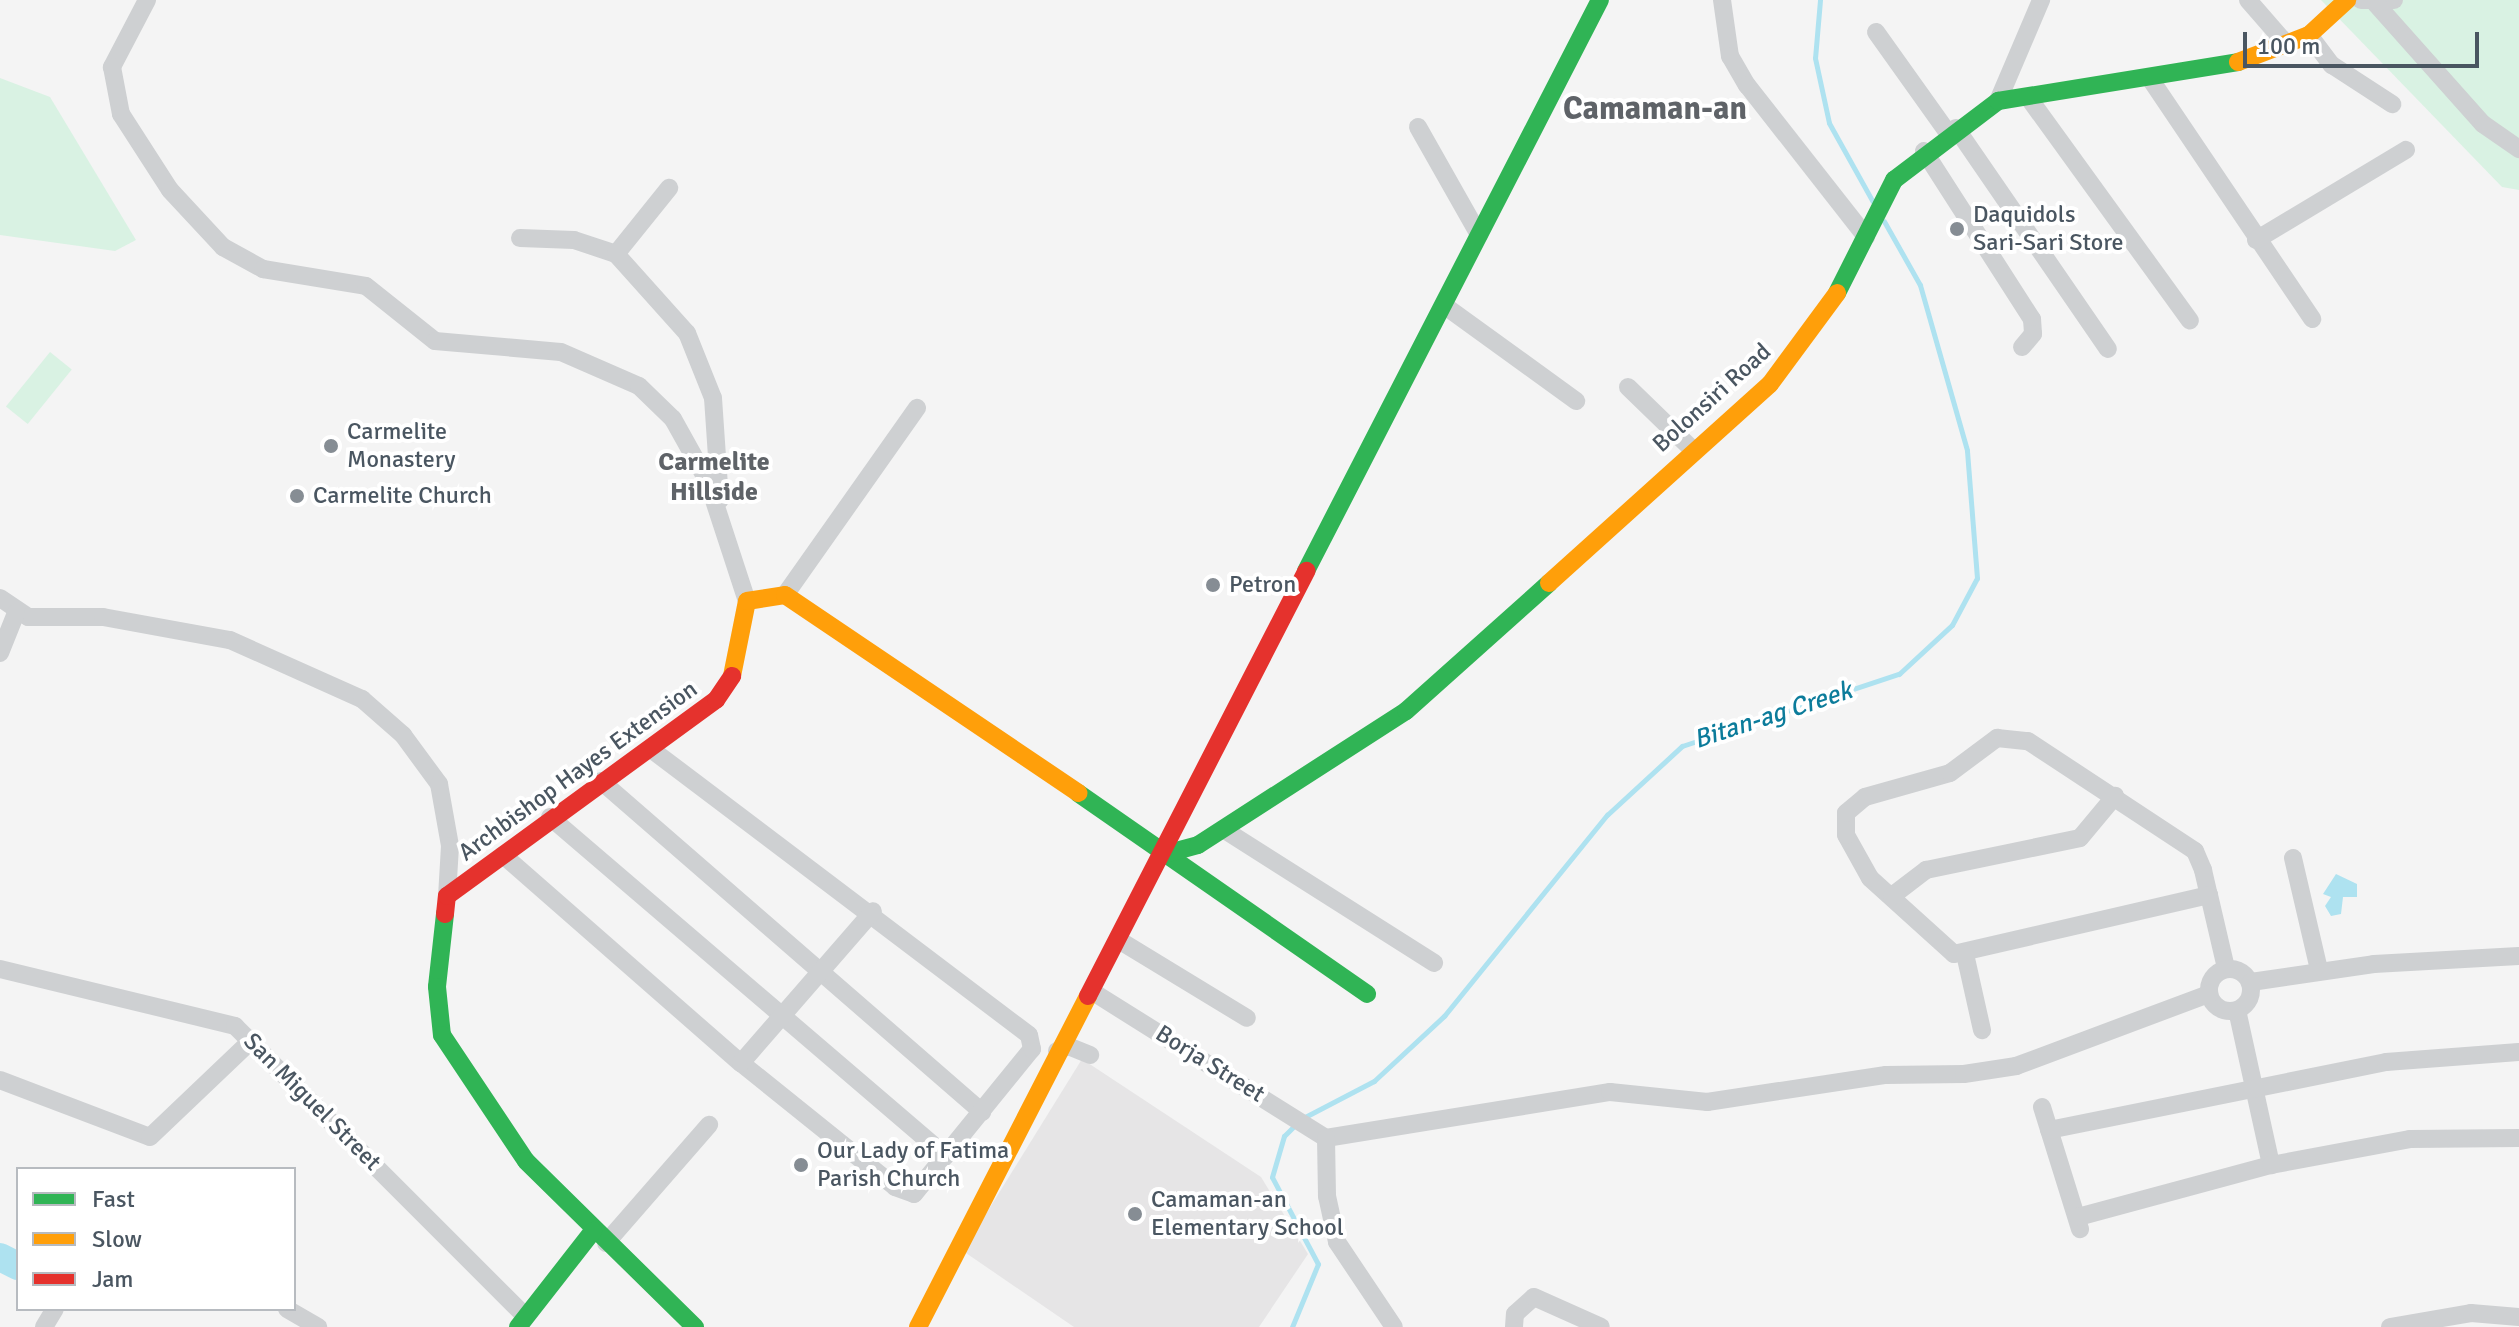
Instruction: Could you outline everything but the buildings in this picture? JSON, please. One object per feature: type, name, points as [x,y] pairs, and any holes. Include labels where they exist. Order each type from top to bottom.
[{"type":"street","points":[[147,0],[112,67],[121,114],[170,190],[237,260],[366,286],[450,346],[540,348],[639,386],[673,419],[719,511],[747,601],[769,589],[785,595],[1367,994]]},
{"type":"street","points":[[918,1327],[1057,1051],[1122,942],[1161,855],[1600,0]]},
{"type":"street","points":[[1722,0],[1730,56],[1747,85],[1868,231]]},
{"type":"street","points":[[1998,101],[2041,0]]},
{"type":"street","points":[[2248,0],[2289,47]]},
{"type":"street","name":"Bolonsiri Road","points":[[1161,855],[1185,851],[1223,829],[1406,711],[1787,364],[1868,231],[1883,197],[1924,151],[1952,130],[1998,101],[2225,66],[2289,47],[2309,35],[2347,0]]},
{"type":"street","points":[[2377,1],[2483,124],[2519,149]]},
{"type":"street","points":[[1876,32],[1952,130],[2108,349]]},
{"type":"street","points":[[2309,35],[2332,65],[2392,104]]},
{"type":"street","points":[[2149,77],[2312,319]]},
{"type":"street","points":[[2028,97],[2190,321]]},
{"type":"street","points":[[1418,127],[1479,235]]},
{"type":"street","points":[[2256,240],[2406,150]]},
{"type":"street","points":[[1924,151],[2032,319],[2022,347]]},
{"type":"street","points":[[616,254],[669,188]]},
{"type":"street","points":[[520,238],[574,240],[616,254],[687,333],[707,377],[718,427],[719,511]]},
{"type":"street","points":[[1445,306],[1576,401]]},
{"type":"street","points":[[1628,387],[1692,449]]},
{"type":"street","points":[[785,595],[917,408]]},
{"type":"street","points":[[0,598],[16,613],[103,617],[230,640],[362,699],[403,735],[439,784],[450,846],[437,987],[442,1035],[526,1161],[694,1327]]},
{"type":"street","name":"Archbishop Hayes Extension","points":[[447,896],[550,817],[698,718],[729,684],[745,643],[747,601]]},
{"type":"street","points":[[0,653],[16,613]]},
{"type":"street","points":[[2209,895],[1965,954],[1945,950],[1861,865],[1846,835],[1846,813],[1865,797],[1950,773],[1997,738],[2028,741],[2195,851],[2209,895],[2226,968],[2251,982],[2319,970],[2519,956]]},
{"type":"street","points":[[503,855],[741,1063],[906,1195],[946,1156],[1032,1049],[1029,1035],[873,911],[651,749]]},
{"type":"street","points":[[601,781],[982,1112]]},
{"type":"street","points":[[1892,896],[1926,870],[2080,838],[2115,796]]},
{"type":"street","points":[[550,817],[946,1156]]},
{"type":"street","points":[[1223,829],[1434,963]]},
{"type":"street","points":[[2293,858],[2319,970]]},
{"type":"street","points":[[741,1063],[873,911]]},
{"type":"street","points":[[1122,942],[1247,1018]]},
{"type":"street","points":[[1965,954],[1982,1030]]},
{"type":"street","points":[[2226,968],[2211,980],[2209,994],[2223,1010],[2237,1010],[2249,1001],[2251,982]]},
{"type":"street","name":"San Miguel Street","points":[[0,969],[212,1017],[252,1040],[522,1322]]},
{"type":"street","name":"Borja Street","points":[[1093,992],[1319,1133]]},
{"type":"street","points":[[1394,1327],[1337,1242],[1319,1133],[1610,1092],[1707,1102],[1886,1075],[1964,1074],[2016,1066],[2209,994]]},
{"type":"street","points":[[2237,1010],[2250,1087],[2271,1165]]},
{"type":"street","points":[[0,1080],[150,1137],[252,1040]]},
{"type":"street","points":[[1057,1051],[1068,1046],[1090,1055]]},
{"type":"street","points":[[2049,1130],[2250,1087],[2434,1054],[2519,1052]]},
{"type":"street","points":[[2042,1107],[2079,1223],[2271,1165],[2410,1139],[2519,1138]]},
{"type":"street","points":[[522,1322],[709,1125]]},
{"type":"street","points":[[1509,1321],[1534,1297],[1601,1327]]},
{"type":"street","points":[[290,1311],[318,1327]]},
{"type":"street","points":[[2390,1327],[2519,1317]]},
{"type":"shaded area","name":"Camaman-an Elementary School","points":[[1082,1059],[1261,1177],[1308,1254],[1259,1327],[1074,1327],[963,1251]]},
{"type":"green space","points":[[2321,0],[2519,0],[2519,190],[2502,187]]},
{"type":"green space","points":[[0,78],[50,97],[136,240],[115,251],[0,235]]},
{"type":"green space","points":[[50,352],[72,370],[28,424],[6,406]]},
{"type":"water","points":[[2336,874],[2357,884],[2357,897],[2343,897],[2341,914],[2331,916],[2325,906],[2331,897],[2323,894]]},
{"type":"waterway","name":"Bitan-ag Creek","points":[[1820,0],[1815,58],[1829,123],[1873,202]]},
{"type":"waterway","name":"Bitan-ag Creek","points":[[1303,1118],[1374,1081],[1444,1016],[1607,815],[1682,746],[1899,674],[1952,625],[1977,578],[1967,450],[1920,285],[1884,221]]},
{"type":"waterway","name":"Bitan-ag Creek","points":[[1292,1327],[1318,1264],[1272,1177],[1284,1136],[1295,1125]]},
{"type":"waterway","points":[[0,1257],[16,1265]]},
{"type":"traffic: fast","points":[[1306,571],[1600,0]]},
{"type":"traffic: fast","points":[[1837,293],[1894,180],[1998,101],[2238,62]]},
{"type":"traffic: fast","points":[[1161,855],[1198,845],[1406,711],[1549,583]]},
{"type":"traffic: fast","points":[[1078,793],[1367,994]]},
{"type":"traffic: fast","points":[[445,914],[437,987],[442,1035],[526,1161],[695,1327]]},
{"type":"traffic: fast","points":[[518,1327],[593,1231]]},
{"type":"traffic: slow","points":[[2238,62],[2309,35],[2347,0]]},
{"type":"traffic: slow","points":[[1549,583],[1770,384],[1837,293]]},
{"type":"traffic: slow","points":[[732,676],[747,601],[785,595],[1078,793]]},
{"type":"traffic: slow","points":[[918,1327],[1088,996]]},
{"type":"traffic: jam","points":[[1088,996],[1306,571]]},
{"type":"traffic: jam","points":[[445,914],[447,896],[716,700],[732,676]]},
{"type":"place","name":"Daquidols Sari-Sari Store","points":[[1957,229]]},
{"type":"place","name":"Carmelite Monastery","points":[[331,446]]},
{"type":"place","name":"Carmelite Church","points":[[297,496]]},
{"type":"place","name":"Petron","points":[[1213,585]]},
{"type":"place","name":"Our Lady of Fatima Parish Church","points":[[801,1165]]},
{"type":"place","name":"Camaman-an Elementary School","points":[[1135,1214]]},
{"type":"district","name":"Camaman-an","points":[[1655,109]]},
{"type":"district","name":"Carmelite Hillside","points":[[714,478]]}]
